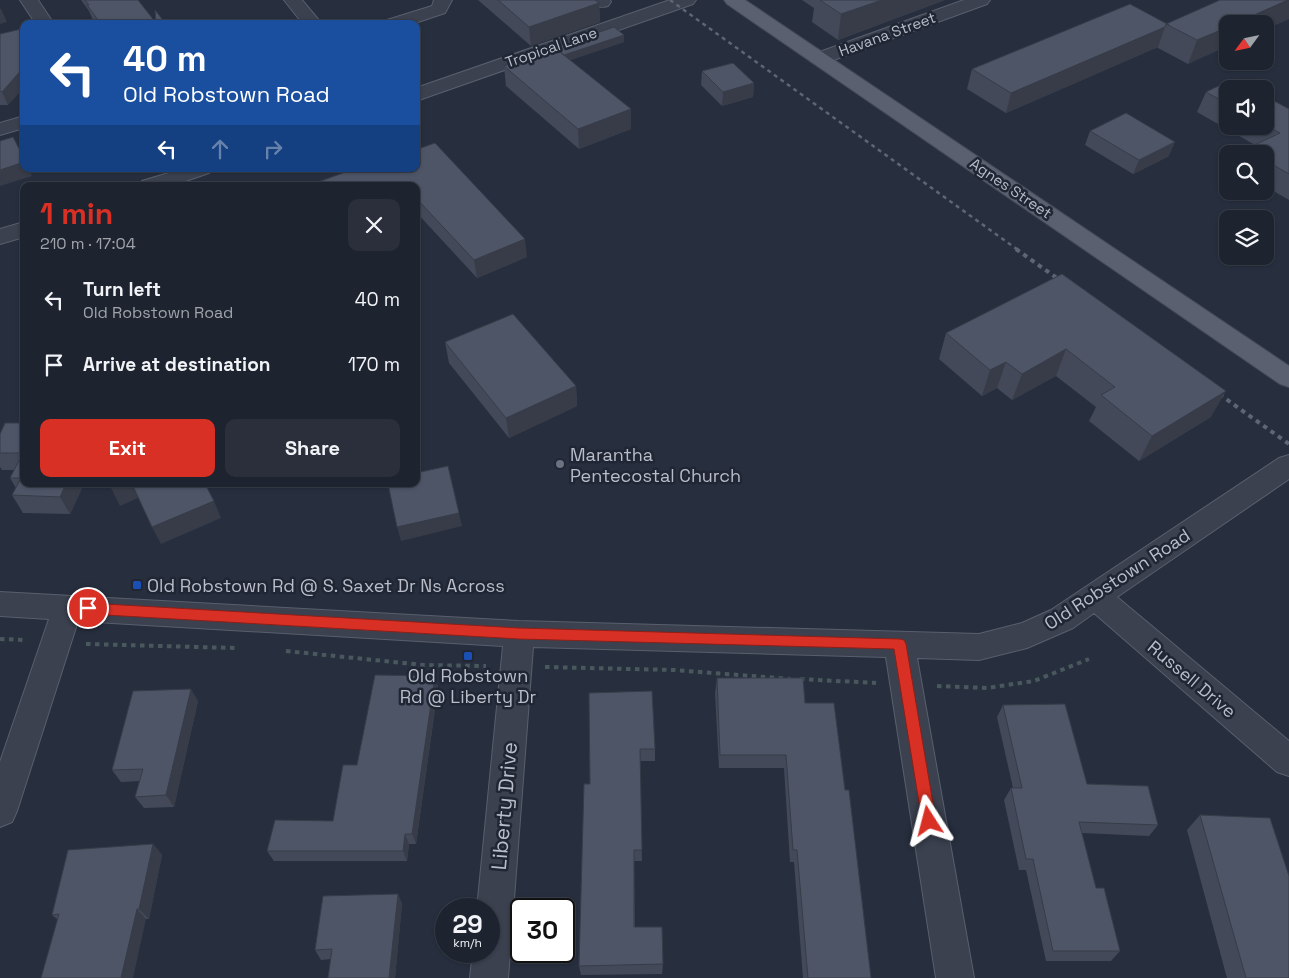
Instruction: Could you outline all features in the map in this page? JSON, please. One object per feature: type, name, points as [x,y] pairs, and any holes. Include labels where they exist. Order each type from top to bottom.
[{"type":"main road","name":"Agnes Street","points":[[733,0],[821,58],[1289,378]]},
{"type":"street","points":[[30,0],[43,20]]},
{"type":"street","points":[[405,20],[439,9],[443,0]]},
{"type":"street","name":"Tropical Lane","points":[[420,94],[687,0]]},
{"type":"street","name":"Havana Street","points":[[821,58],[981,0]]},
{"type":"street","points":[[300,1],[311,20]]},
{"type":"street","points":[[0,129],[20,123]]},
{"type":"street","points":[[162,182],[193,172]]},
{"type":"street","points":[[0,237],[20,230]]},
{"type":"street","name":"Old Robstown Road","points":[[0,604],[519,634],[980,647],[1027,635],[1062,618],[1096,597],[1289,465]]},
{"type":"street","name":"Russell Drive","points":[[1096,597],[1289,761]]},
{"type":"street","points":[[0,811],[68,607]]},
{"type":"street","name":"Liberty Drive","points":[[489,978],[519,634]]},
{"type":"street","points":[[900,644],[956,978]]},
{"type":"building","points":[[85,0],[138,0],[154,20],[98,20],[87,5],[89,5]]},
{"type":"building","points":[[498,0],[595,0],[599,3],[529,27]]},
{"type":"building","points":[[820,0],[882,0],[841,14]]},
{"type":"building","points":[[1220,0],[1288,0],[1254,15],[1219,15],[1219,31],[1197,40],[1166,24]]},
{"type":"building","points":[[1130,4],[1169,25],[1166,24],[1165,27],[1011,93],[972,69]]},
{"type":"building","points":[[155,10],[163,20],[156,20]]},
{"type":"building","points":[[614,27],[624,35],[564,55],[555,48],[544,51]]},
{"type":"building","points":[[20,29],[20,72],[2,92],[0,91],[0,34]]},
{"type":"building","points":[[555,48],[631,109],[578,129],[504,66]]},
{"type":"building","points":[[733,63],[754,83],[723,92],[702,71]]},
{"type":"building","points":[[1219,86],[1219,99],[1206,92]]},
{"type":"building","points":[[1274,101],[1289,109],[1289,174],[1274,165],[1274,145],[1254,145],[1280,133],[1274,130]]},
{"type":"building","points":[[1126,113],[1175,142],[1139,160],[1090,131]]},
{"type":"building","points":[[13,137],[20,150],[20,163],[0,170],[0,141]]},
{"type":"building","points":[[435,143],[525,239],[474,260],[420,202],[420,182],[318,182],[346,172],[420,172],[420,148]]},
{"type":"building","points":[[1062,274],[1226,391],[1152,436],[1101,395],[1115,387],[1066,349],[1022,374],[1006,362],[990,370],[946,333]]},
{"type":"building","points":[[513,314],[576,386],[506,418],[445,342]]},
{"type":"building","points":[[5,423],[20,423],[20,453],[0,453],[0,434]]},
{"type":"building","points":[[20,459],[20,478],[10,478]]},
{"type":"building","points":[[448,466],[459,513],[397,527],[389,487],[420,487],[420,472]]},
{"type":"building","points":[[20,480],[20,487],[65,487],[60,497],[12,495]]},
{"type":"building","points":[[133,487],[207,487],[214,501],[152,527]]},
{"type":"building","points":[[375,675],[435,676],[412,834],[405,834],[403,851],[267,851],[275,820],[333,821],[343,765],[357,765]]},
{"type":"building","points":[[717,678],[803,678],[805,703],[834,703],[845,790],[849,790],[871,978],[808,978],[797,850],[793,850],[786,755],[720,755]]},
{"type":"building","points":[[191,689],[166,795],[135,797],[143,769],[112,770],[133,691]]},
{"type":"building","points":[[652,691],[655,749],[640,749],[642,850],[634,850],[634,927],[662,927],[663,964],[579,966],[584,784],[590,784],[589,693]]},
{"type":"building","points":[[1065,704],[1087,784],[1148,786],[1158,825],[1079,822],[1096,888],[1104,888],[1120,951],[1053,951],[1033,859],[1026,859],[1011,788],[1022,788],[1003,705]]},
{"type":"building","points":[[1200,815],[1270,818],[1289,876],[1289,978],[1246,978]]},
{"type":"building","points":[[153,844],[121,978],[41,978],[59,914],[52,915],[68,850]]},
{"type":"building","points":[[398,894],[389,978],[328,978],[332,949],[315,950],[323,896]]},
{"type":"railway","points":[[670,0],[1018,250]]},
{"type":"railway","points":[[1016,249],[1068,286]]},
{"type":"railway","points":[[1212,389],[1289,444]]},
{"type":"place","name":"Marantha Pentecostal Church","points":[[560,464]]},
{"type":"place","name":"Old Robstown Rd @ S. Saxet Dr Ns Across","points":[[137,585]]},
{"type":"place","name":"Old Robstown Rd @ Liberty Dr","points":[[468,656]]},
{"type":"route","points":[[88,608],[519,634],[900,644],[929,821]]}]
